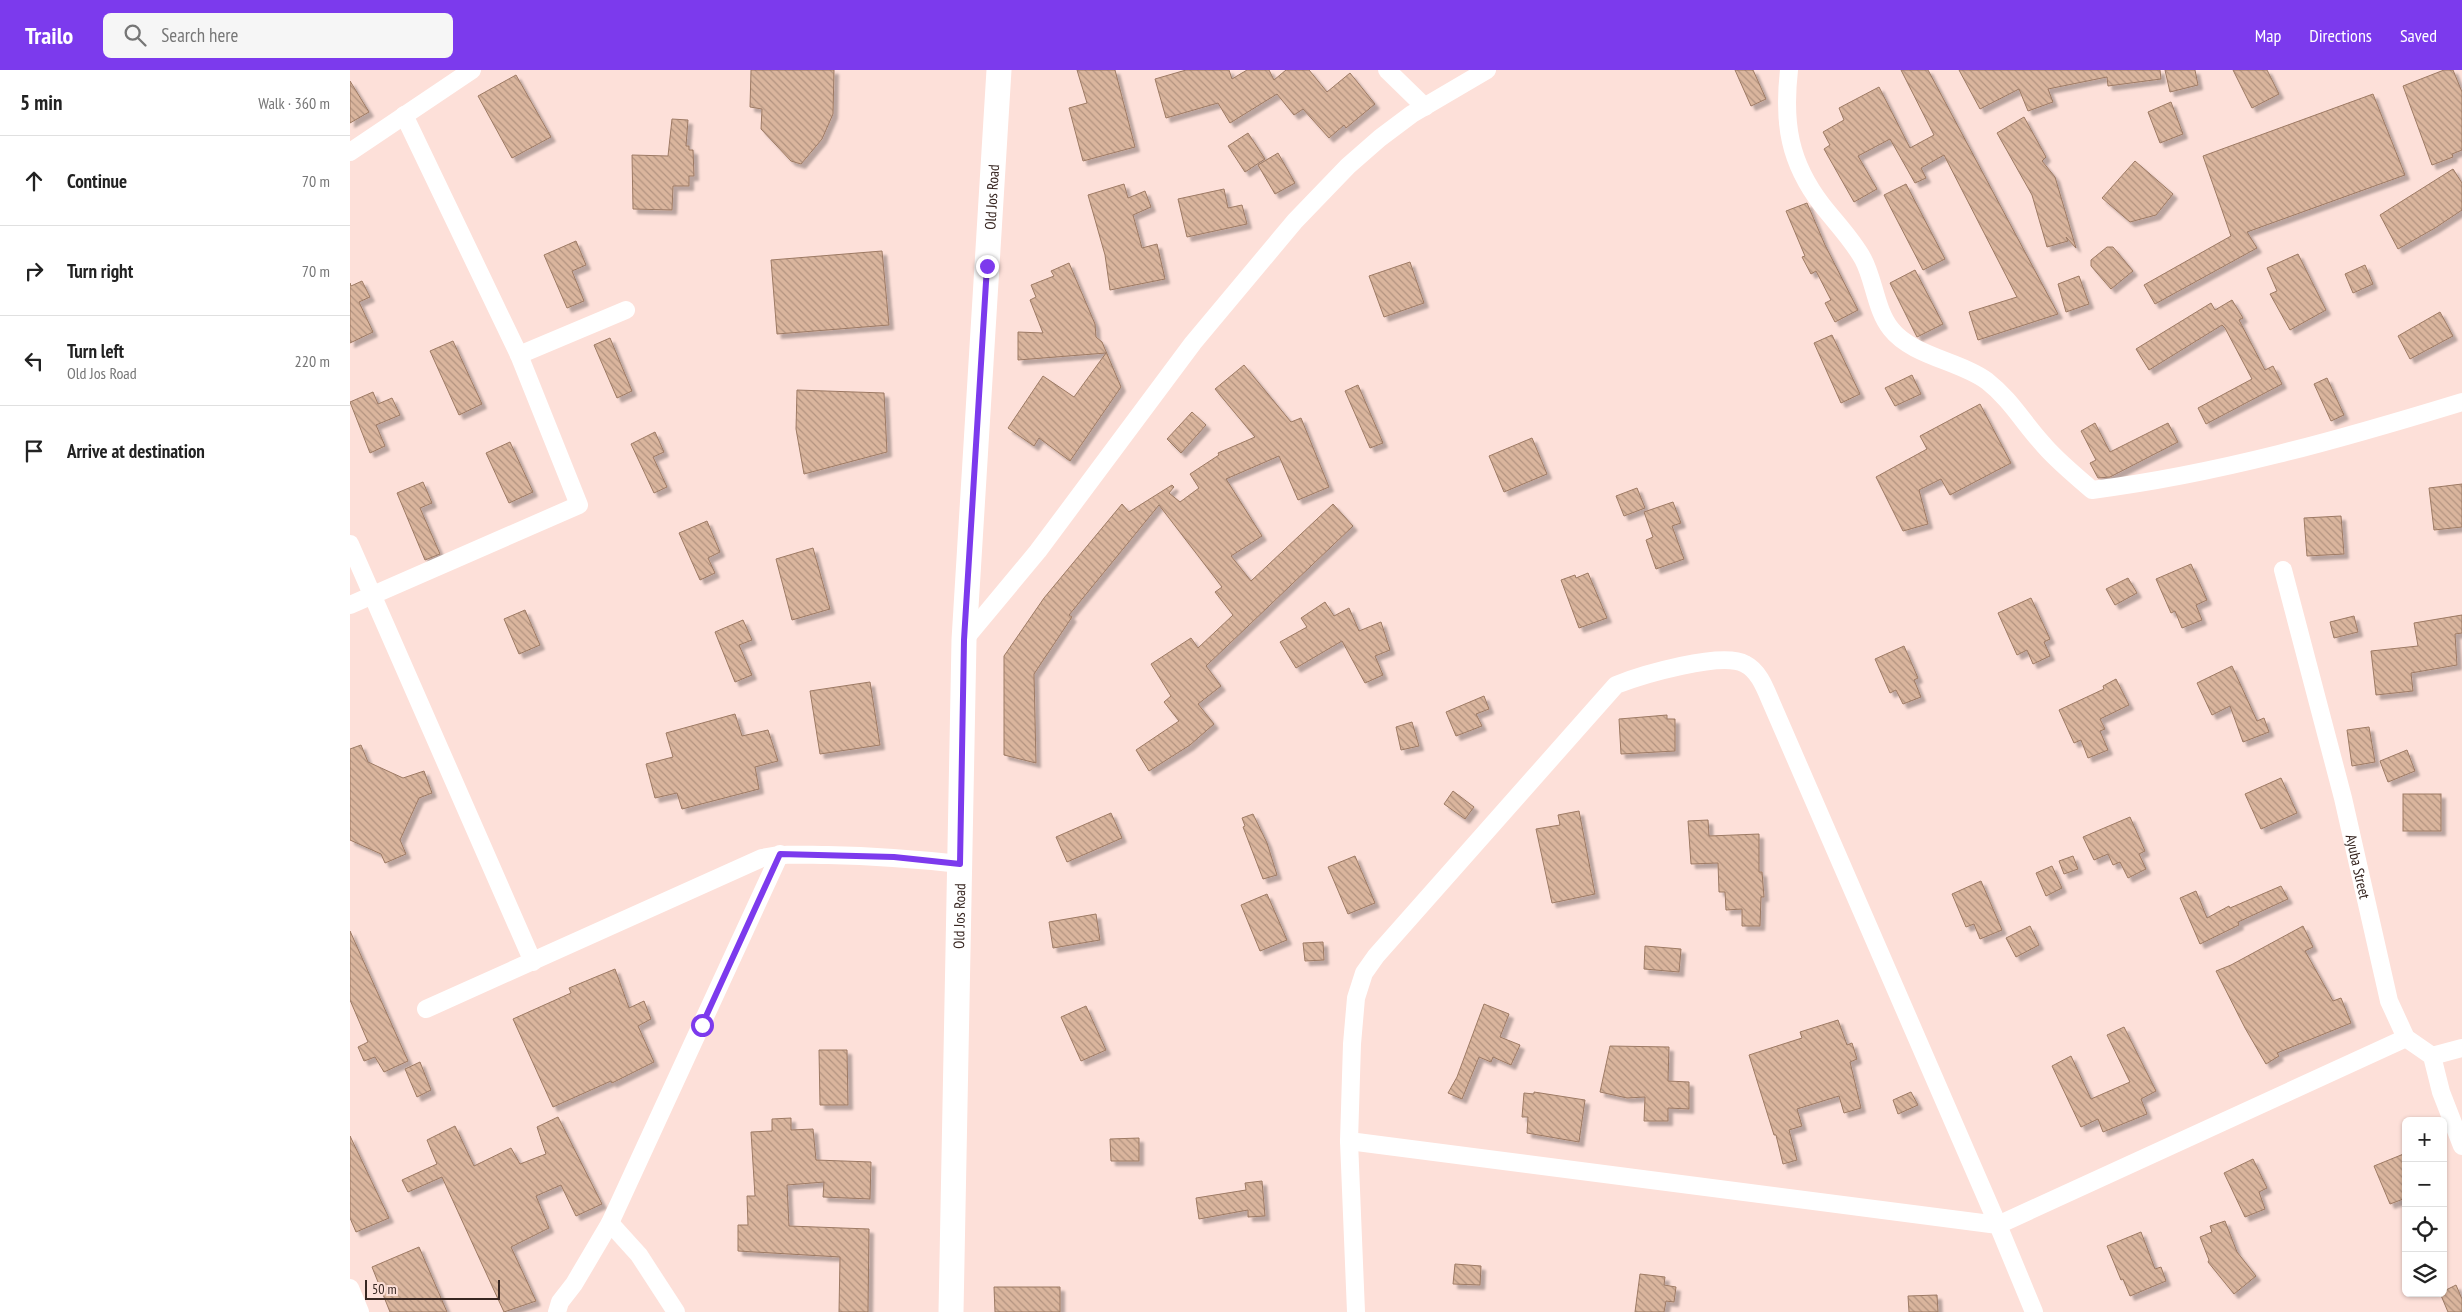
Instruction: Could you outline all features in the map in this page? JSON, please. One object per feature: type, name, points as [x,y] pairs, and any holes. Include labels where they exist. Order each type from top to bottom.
[{"type":"main road","name":"Old Jos Road","points":[[950,1312],[964,640],[999,70]]},
{"type":"street","points":[[351,149],[472,70]]},
{"type":"street","points":[[1388,70],[1425,107]]},
{"type":"street","points":[[964,640],[1038,551],[1194,342],[1295,221],[1367,149],[1425,107],[1487,70]]},
{"type":"street","points":[[1789,70],[1785,103],[1788,132],[1794,154],[1806,181],[1854,244],[1865,262],[1870,282],[1891,329],[1907,343],[1985,380],[2012,404],[2042,444],[2092,490],[2149,482],[2346,438],[2462,402]]},
{"type":"street","points":[[350,605],[579,505],[519,354],[404,115]]},
{"type":"street","points":[[519,354],[626,310]]},
{"type":"street","points":[[350,544],[533,962]]},
{"type":"street","name":"Ayuba Street","points":[[2283,570],[2343,798],[2389,1000],[2406,1038]]},
{"type":"street","points":[[1356,1312],[1349,1141],[1356,998],[1364,973],[1376,956],[1616,685],[1664,668],[1709,662],[1743,662],[1757,674],[1771,702],[2034,1312]]},
{"type":"street","points":[[557,1312],[560,1302],[574,1284],[610,1224],[780,854]]},
{"type":"street","points":[[426,1009],[742,866],[780,854],[894,857],[960,864]]},
{"type":"street","points":[[1349,1141],[1998,1225],[2406,1038],[2432,1056],[2443,1098],[2462,1146]]},
{"type":"street","points":[[2432,1056],[2462,1048]]},
{"type":"street","points":[[610,1224],[639,1255],[670,1300],[676,1312]]},
{"type":"street","points":[[350,1288],[360,1312]]},
{"type":"building","points":[[751,70],[834,70],[833,114],[822,139],[801,164],[791,161],[761,129],[762,109],[750,107]]},
{"type":"building","points":[[1077,70],[1115,70],[1135,147],[1083,161],[1069,108],[1087,103]]},
{"type":"building","points":[[1186,70],[1229,70],[1232,79],[1247,70],[1269,70],[1274,80],[1286,70],[1309,70],[1327,92],[1350,73],[1375,104],[1346,128],[1344,125],[1329,138],[1303,109],[1294,115],[1277,94],[1230,123],[1218,103],[1166,118],[1155,79]]},
{"type":"building","points":[[1735,70],[1753,70],[1766,99],[1751,106]]},
{"type":"building","points":[[1901,70],[1928,70],[2058,314],[1978,340],[1969,312],[2017,297],[1944,155],[1921,168],[1926,178],[1915,183],[1890,139],[1858,156],[1877,189],[1854,202],[1824,149],[1830,145],[1823,132],[1844,120],[1839,108],[1879,87],[1910,148],[1934,135]]},
{"type":"building","points":[[1959,70],[2160,70],[2161,79],[2108,86],[2107,77],[2048,89],[2053,102],[2028,111],[2019,89],[1980,109]]},
{"type":"building","points":[[2165,70],[2195,70],[2198,85],[2170,92]]},
{"type":"building","points":[[2233,70],[2267,70],[2279,94],[2252,108]]},
{"type":"building","points":[[2444,70],[2453,70],[2462,92],[2462,150],[2452,154],[2453,157],[2432,165],[2403,86]]},
{"type":"building","points":[[516,75],[551,137],[512,158],[478,96]]},
{"type":"building","points":[[350,81],[369,112],[350,123]]},
{"type":"building","points":[[2373,94],[2405,175],[2247,232],[2257,248],[2155,304],[2144,285],[2231,236],[2203,156]]},
{"type":"building","points":[[2171,102],[2183,134],[2160,143],[2148,112]]},
{"type":"building","points":[[2024,117],[2046,157],[2042,161],[2055,177],[2076,248],[2066,237],[2068,241],[2047,247],[2032,195],[1997,133]]},
{"type":"building","points":[[672,119],[688,120],[686,146],[689,146],[689,150],[693,150],[694,176],[689,176],[689,186],[673,186],[672,210],[633,209],[632,155],[668,156]]},
{"type":"building","points":[[1248,133],[1265,159],[1245,172],[1228,146]]},
{"type":"building","points":[[1278,153],[1295,183],[1275,194],[1258,165]]},
{"type":"building","points":[[2135,161],[2173,194],[2156,215],[2130,222],[2102,198]]},
{"type":"building","points":[[2453,169],[2462,183],[2462,210],[2398,249],[2380,215]]},
{"type":"building","points":[[1124,184],[1128,198],[1145,191],[1151,207],[1133,215],[1142,248],[1157,244],[1165,279],[1110,290],[1105,255],[1088,195]]},
{"type":"building","points":[[1906,184],[1945,259],[1923,270],[1884,195]]},
{"type":"building","points":[[1224,189],[1228,208],[1242,205],[1247,224],[1187,237],[1178,199]]},
{"type":"building","points":[[1807,203],[1825,245],[1858,310],[1835,322],[1825,303],[1831,300],[1816,271],[1811,274],[1802,257],[1805,256],[1786,211]]},
{"type":"building","points":[[576,241],[586,265],[572,271],[584,301],[567,308],[544,255]]},
{"type":"building","points":[[2107,247],[2113,247],[2133,271],[2111,289],[2091,266],[2091,260]]},
{"type":"building","points":[[882,251],[889,325],[777,334],[771,260]]},
{"type":"building","points":[[2298,254],[2326,310],[2290,330],[2270,294],[2277,291],[2267,268]]},
{"type":"building","points":[[1410,262],[1424,303],[1384,317],[1369,276]]},
{"type":"building","points":[[1069,263],[1095,324],[1096,337],[1102,342],[1121,387],[1070,461],[1039,438],[1034,446],[1008,428],[1043,376],[1074,397],[1106,353],[1018,360],[1018,332],[1043,333],[1030,300],[1036,297],[1031,285],[1054,276],[1051,271]]},
{"type":"building","points":[[2365,265],[2373,284],[2353,293],[2345,274]]},
{"type":"building","points":[[1915,270],[1943,324],[1917,337],[1890,283]]},
{"type":"building","points":[[2079,276],[2089,304],[2066,312],[2058,284]]},
{"type":"building","points":[[362,281],[370,297],[359,302],[373,332],[350,343],[350,283],[351,286]]},
{"type":"building","points":[[2232,300],[2243,318],[2239,320],[2265,370],[2273,366],[2282,384],[2206,424],[2198,408],[2252,379],[2225,328],[2222,325],[2149,370],[2136,349],[2211,303],[2215,310]]},
{"type":"building","points":[[2440,312],[2453,336],[2410,359],[2398,336]]},
{"type":"building","points":[[1832,335],[1860,394],[1841,403],[1814,343]]},
{"type":"building","points":[[610,338],[632,391],[617,398],[594,345]]},
{"type":"building","points":[[453,341],[482,404],[459,415],[430,351]]},
{"type":"building","points":[[1244,365],[1291,422],[1301,418],[1329,487],[1298,500],[1279,456],[1226,479],[1262,536],[1231,556],[1251,581],[1333,504],[1353,526],[1206,666],[1221,686],[1198,704],[1214,724],[1190,745],[1149,771],[1136,750],[1179,721],[1164,702],[1171,696],[1151,664],[1191,638],[1198,648],[1233,615],[1215,592],[1222,587],[1159,505],[1069,615],[1072,617],[1034,674],[1036,763],[1004,755],[1004,656],[1044,598],[1122,504],[1129,512],[1172,485],[1174,487],[1169,493],[1180,502],[1199,488],[1190,474],[1219,455],[1218,453],[1255,437],[1215,389]]},
{"type":"building","points":[[1912,375],[1921,394],[1895,406],[1885,388]]},
{"type":"building","points":[[2327,378],[2344,415],[2331,421],[2314,384]]},
{"type":"building","points":[[1358,385],[1383,443],[1370,448],[1345,391]]},
{"type":"building","points":[[797,390],[884,393],[887,452],[804,474],[796,429]]},
{"type":"building","points":[[373,392],[378,404],[392,398],[400,415],[376,425],[385,446],[370,453],[350,402]]},
{"type":"building","points":[[1980,404],[2011,463],[1950,495],[1941,479],[1919,490],[1928,524],[1903,531],[1876,477],[1927,449],[1920,436]]},
{"type":"building","points":[[1192,412],[1206,425],[1181,453],[1167,439]]},
{"type":"building","points":[[2095,423],[2110,452],[2168,423],[2178,442],[2110,477],[2098,478],[2090,463],[2096,460],[2081,431]]},
{"type":"building","points":[[655,432],[664,452],[653,457],[667,487],[654,493],[631,444]]},
{"type":"building","points":[[1532,438],[1547,474],[1504,492],[1489,456]]},
{"type":"building","points":[[510,442],[533,492],[509,503],[486,453]]},
{"type":"building","points":[[423,482],[432,503],[420,508],[440,554],[425,560],[397,493]]},
{"type":"building","points":[[2462,484],[2462,527],[2434,530],[2429,488]]},
{"type":"building","points":[[1637,488],[1645,508],[1624,516],[1616,496]]},
{"type":"building","points":[[1673,502],[1681,523],[1672,526],[1684,559],[1656,569],[1646,540],[1653,537],[1644,512]]},
{"type":"building","points":[[2341,516],[2344,554],[2307,556],[2304,518]]},
{"type":"building","points":[[707,521],[720,552],[708,558],[715,573],[700,580],[679,533]]},
{"type":"building","points":[[813,548],[830,609],[792,620],[776,559]]},
{"type":"building","points":[[2191,564],[2207,600],[2196,605],[2202,620],[2182,628],[2175,611],[2171,613],[2156,579]]},
{"type":"building","points":[[1588,573],[1607,618],[1579,628],[1561,580],[1575,575],[1576,578]]},
{"type":"building","points":[[2128,578],[2137,593],[2115,605],[2106,589]]},
{"type":"building","points":[[2031,598],[2050,639],[2044,642],[2050,656],[2033,664],[2027,650],[2017,655],[1998,613]]},
{"type":"building","points":[[1325,602],[1334,616],[1349,608],[1359,631],[1381,622],[1390,650],[1375,656],[1383,675],[1365,683],[1342,641],[1296,668],[1280,642],[1307,627],[1301,618]]},
{"type":"building","points":[[525,610],[540,645],[519,654],[504,619]]},
{"type":"building","points":[[2462,615],[2462,633],[2455,634],[2457,665],[2411,673],[2413,691],[2376,695],[2371,651],[2418,646],[2414,623]]},
{"type":"building","points":[[2354,616],[2358,632],[2334,638],[2330,622]]},
{"type":"building","points":[[743,620],[752,640],[739,645],[752,675],[735,682],[715,632]]},
{"type":"building","points":[[1904,646],[1918,678],[1914,680],[1921,697],[1903,704],[1896,690],[1890,693],[1875,659]]},
{"type":"building","points":[[2232,666],[2257,721],[2264,718],[2269,732],[2243,742],[2230,706],[2212,715],[2197,683]]},
{"type":"building","points":[[2116,679],[2129,705],[2100,719],[2105,729],[2100,731],[2108,750],[2088,758],[2081,740],[2074,743],[2059,710],[2104,689],[2103,686]]},
{"type":"building","points":[[870,682],[880,745],[820,754],[810,691]]},
{"type":"building","points":[[1484,696],[1489,709],[1476,714],[1482,726],[1456,736],[1446,712]]},
{"type":"building","points":[[735,714],[742,736],[768,730],[778,761],[755,767],[759,789],[682,809],[677,793],[655,798],[646,764],[673,757],[666,733]]},
{"type":"building","points":[[1667,715],[1667,719],[1675,719],[1675,751],[1621,754],[1619,719]]},
{"type":"building","points":[[1412,722],[1419,746],[1401,750],[1396,727]]},
{"type":"building","points":[[2369,727],[2375,762],[2352,766],[2347,730]]},
{"type":"building","points":[[361,745],[368,762],[403,778],[424,771],[432,793],[419,798],[400,840],[406,854],[385,863],[381,854],[350,840],[350,749]]},
{"type":"building","points":[[2407,750],[2415,771],[2388,782],[2380,761]]},
{"type":"building","points":[[2281,778],[2297,813],[2261,829],[2245,794]]},
{"type":"building","points":[[1453,791],[1474,807],[1465,819],[1444,804]]},
{"type":"building","points":[[2403,794],[2441,794],[2441,831],[2403,831]]},
{"type":"building","points":[[1579,811],[1595,894],[1552,903],[1536,829],[1560,825],[1558,815]]},
{"type":"building","points":[[1111,813],[1122,838],[1067,862],[1056,837]]},
{"type":"building","points":[[1253,814],[1267,843],[1277,875],[1263,879],[1243,827],[1245,826],[1242,818]]},
{"type":"building","points":[[2130,817],[2145,851],[2139,854],[2146,869],[2128,878],[2120,862],[2113,865],[2108,854],[2094,860],[2083,837]]},
{"type":"building","points":[[1708,820],[1709,836],[1759,834],[1759,872],[1762,872],[1764,897],[1761,897],[1760,926],[1742,926],[1742,909],[1726,910],[1725,892],[1719,892],[1718,863],[1691,864],[1688,821]]},
{"type":"building","points":[[1355,856],[1375,903],[1348,914],[1328,867]]},
{"type":"building","points":[[2073,856],[2078,869],[2064,874],[2059,861]]},
{"type":"building","points":[[2052,866],[2062,888],[2046,896],[2036,873]]},
{"type":"building","points":[[1981,881],[2002,930],[1980,939],[1974,924],[1966,927],[1952,894]]},
{"type":"building","points":[[2281,886],[2288,899],[2238,922],[2239,925],[2200,944],[2180,898],[2196,891],[2207,918],[2229,906],[2230,908]]},
{"type":"building","points":[[1267,894],[1287,940],[1260,951],[1241,905]]},
{"type":"building","points":[[1096,914],[1100,940],[1053,948],[1049,922]]},
{"type":"building","points":[[2030,926],[2039,945],[2016,957],[2006,938]]},
{"type":"building","points":[[2303,926],[2313,947],[2305,951],[2333,1001],[2341,998],[2351,1023],[2277,1053],[2279,1056],[2266,1064],[2216,971],[2231,965]]},
{"type":"building","points":[[350,931],[408,1061],[384,1072],[375,1057],[364,1061],[358,1047],[368,1042],[350,1000]]},
{"type":"building","points":[[1323,942],[1324,960],[1305,961],[1303,943]]},
{"type":"building","points":[[1645,946],[1681,949],[1679,972],[1644,969]]},
{"type":"building","points":[[615,969],[629,1008],[644,1001],[651,1019],[638,1026],[654,1062],[612,1083],[611,1081],[553,1107],[513,1019],[571,993],[569,988]]},
{"type":"building","points":[[1484,1004],[1509,1014],[1500,1037],[1520,1045],[1511,1065],[1493,1057],[1491,1062],[1479,1057],[1462,1099],[1448,1093],[1457,1077]]},
{"type":"building","points":[[1086,1006],[1106,1050],[1081,1061],[1061,1017]]},
{"type":"building","points":[[1838,1020],[1847,1045],[1852,1043],[1857,1059],[1850,1062],[1861,1108],[1844,1113],[1839,1096],[1797,1109],[1802,1126],[1789,1130],[1797,1160],[1783,1164],[1776,1135],[1774,1135],[1749,1055],[1802,1038],[1800,1032]]},
{"type":"building","points":[[2124,1027],[2156,1091],[2141,1099],[2147,1114],[2103,1132],[2098,1119],[2081,1127],[2052,1066],[2071,1056],[2091,1099],[2130,1082],[2107,1035]]},
{"type":"building","points":[[1610,1046],[1669,1047],[1668,1081],[1689,1082],[1689,1109],[1668,1108],[1668,1121],[1644,1121],[1645,1097],[1627,1098],[1600,1092]]},
{"type":"building","points":[[819,1050],[847,1050],[848,1105],[820,1105]]},
{"type":"building","points":[[420,1062],[431,1090],[417,1097],[405,1069]]},
{"type":"building","points":[[1534,1092],[1585,1100],[1579,1142],[1527,1133],[1528,1117],[1522,1117],[1524,1093],[1534,1094]]},
{"type":"building","points":[[1911,1092],[1918,1105],[1898,1114],[1893,1100]]},
{"type":"building","points":[[558,1117],[602,1204],[576,1216],[561,1185],[536,1196],[549,1228],[511,1247],[536,1301],[504,1312],[442,1177],[408,1192],[402,1180],[437,1164],[427,1140],[455,1126],[474,1166],[511,1148],[520,1164],[546,1154],[537,1127]]},
{"type":"building","points":[[791,1118],[791,1130],[813,1129],[816,1160],[871,1162],[870,1199],[823,1197],[824,1182],[787,1185],[789,1226],[869,1229],[868,1312],[839,1312],[840,1257],[738,1251],[738,1225],[748,1225],[747,1196],[755,1196],[751,1132],[772,1131],[772,1119]]},
{"type":"building","points":[[350,1136],[389,1218],[356,1232],[350,1218]]},
{"type":"building","points":[[1139,1138],[1139,1161],[1111,1161],[1110,1139]]},
{"type":"building","points":[[2402,1155],[2402,1200],[2390,1204],[2374,1166]]},
{"type":"building","points":[[2253,1159],[2267,1188],[2259,1192],[2265,1209],[2245,1217],[2224,1173]]},
{"type":"building","points":[[1262,1181],[1265,1216],[1248,1217],[1248,1210],[1199,1219],[1196,1198],[1246,1190],[1245,1183]]},
{"type":"building","points":[[2225,1221],[2237,1252],[2256,1276],[2234,1294],[2208,1262],[2209,1260],[2200,1237],[2212,1232],[2210,1226]]},
{"type":"building","points":[[2141,1232],[2155,1269],[2161,1267],[2166,1281],[2130,1296],[2107,1246]]},
{"type":"building","points":[[419,1247],[447,1312],[390,1312],[372,1267]]},
{"type":"building","points":[[1455,1264],[1481,1266],[1480,1285],[1453,1284]]},
{"type":"building","points":[[1640,1274],[1665,1277],[1664,1285],[1676,1287],[1674,1302],[1666,1301],[1664,1312],[1635,1312]]},
{"type":"building","points":[[2456,1285],[2462,1299],[2462,1312],[2448,1312],[2442,1297],[2447,1297],[2447,1290]]},
{"type":"building","points":[[994,1287],[1060,1287],[1060,1312],[995,1312]]},
{"type":"building","points":[[1937,1295],[1938,1312],[1909,1312],[1908,1296]]},
{"type":"route","points":[[702,1025],[780,854],[894,857],[960,864],[964,640],[987,266]]}]
